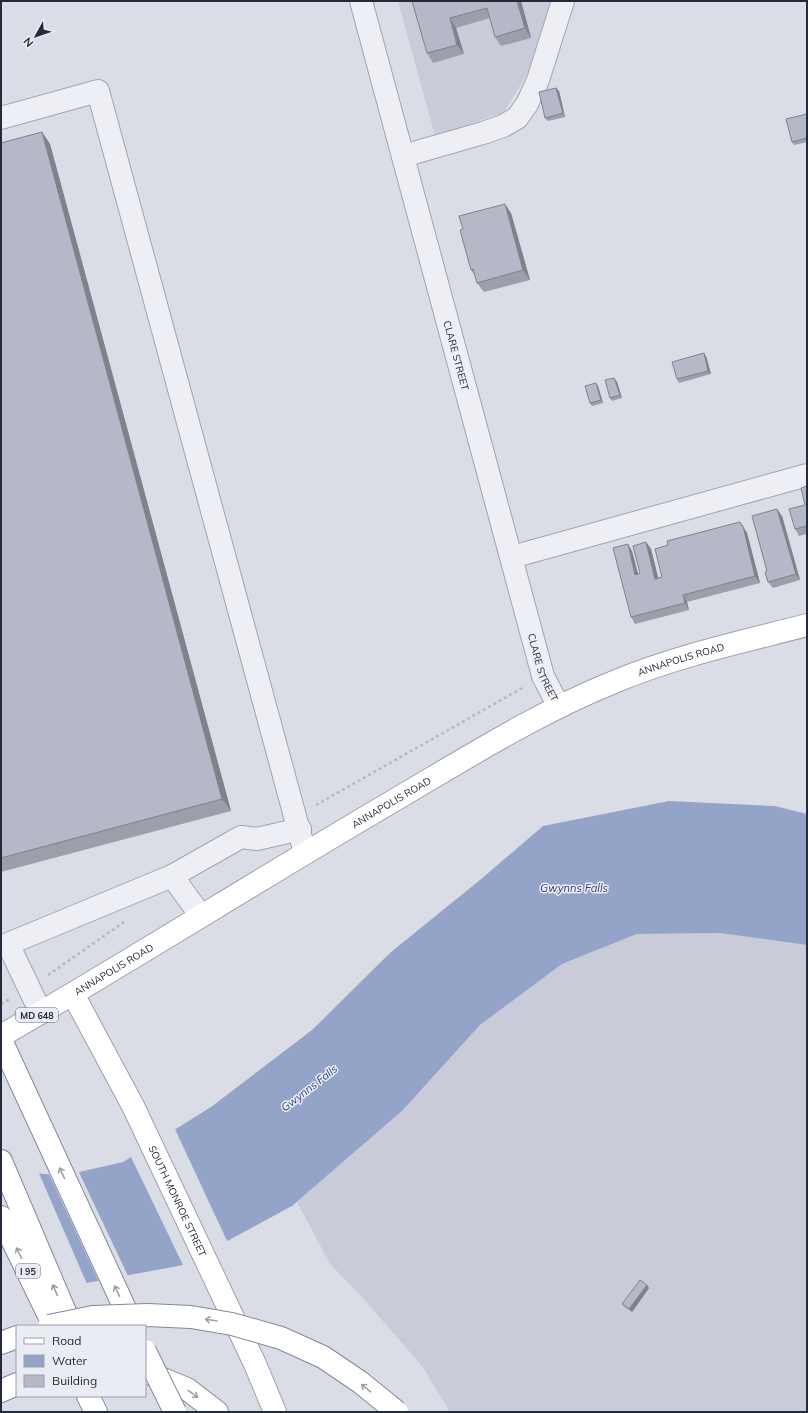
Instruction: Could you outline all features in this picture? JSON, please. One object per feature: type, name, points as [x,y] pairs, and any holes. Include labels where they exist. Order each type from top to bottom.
[{"type":"main road","name":"ANNAPOLIS ROAD","points":[[1,1036],[305,853],[512,731],[559,707],[643,670],[807,625]]},
{"type":"main road","name":"SOUTH MONROE STREET","points":[[73,994],[133,1106],[255,1364],[275,1412]]},
{"type":"main road","points":[[1,1040],[133,1325]]},
{"type":"main road","points":[[1,1161],[71,1325]]},
{"type":"main road","name":"I 95","points":[[1,1217],[54,1325]]},
{"type":"main road","points":[[54,1325],[93,1317],[147,1315],[191,1317],[232,1324],[281,1338],[323,1357],[360,1382],[397,1412]]},
{"type":"main road","points":[[1,1343],[16,1336]]},
{"type":"main road","points":[[146,1353],[174,1412]]},
{"type":"main road","points":[[146,1372],[187,1390],[217,1412]]},
{"type":"main road","points":[[1,1391],[16,1384]]},
{"type":"main road","points":[[88,1397],[96,1412]]},
{"type":"main road","points":[[100,1397],[107,1412]]},
{"type":"street","name":"CLARE STREET","points":[[361,1],[543,676],[559,707]]},
{"type":"street","points":[[403,156],[483,133],[503,126],[517,118],[527,104],[538,80],[563,1]]},
{"type":"street","points":[[1,118],[98,91],[300,829],[305,853]]},
{"type":"street","points":[[512,557],[807,475]]},
{"type":"street","points":[[42,1012],[8,944],[172,876],[241,837],[257,839],[300,829]]},
{"type":"street","points":[[172,876],[201,916]]},
{"type":"shaded area","points":[[398,1],[552,1],[527,74],[504,112],[435,136]]},
{"type":"shaded area","points":[[720,933],[807,945],[807,1412],[450,1412],[422,1366],[362,1297],[330,1264],[297,1202],[402,1111],[480,1025],[562,964],[637,934]]},
{"type":"water","name":"Gwynns Falls","points":[[669,801],[775,806],[807,814],[807,945],[720,933],[637,934],[562,964],[480,1025],[402,1111],[292,1206],[183,1265],[1,1299],[1,1169],[62,1176],[123,1162],[211,1107],[312,1030],[391,952],[480,880],[543,826]]},
{"type":"pier","points":[[174,1127],[228,1243],[184,1267],[130,1155]]},
{"type":"pier","points":[[1,1167],[38,1171],[87,1284],[1,1301]]},
{"type":"pier","points":[[78,1170],[128,1276],[99,1282],[48,1172],[62,1174]]},
{"type":"building","points":[[412,1],[517,1],[525,28],[495,37],[487,8],[450,18],[457,45],[427,53]]},
{"type":"building","points":[[556,88],[563,113],[545,118],[539,92]]},
{"type":"building","points":[[807,114],[807,138],[792,142],[786,119]]},
{"type":"building","points":[[42,132],[222,799],[1,858],[1,143]]},
{"type":"building","points":[[505,204],[523,270],[477,283],[473,269],[471,270],[460,230],[463,229],[459,216]]},
{"type":"building","points":[[704,353],[708,371],[677,379],[672,362]]},
{"type":"building","points":[[614,378],[620,395],[610,398],[605,380]]},
{"type":"building","points":[[596,383],[601,400],[590,403],[585,386]]},
{"type":"building","points":[[807,486],[807,526],[795,529],[789,509],[805,505],[801,488]]},
{"type":"building","points":[[777,509],[796,574],[768,582],[765,572],[767,571],[752,516]]},
{"type":"building","points":[[740,522],[743,526],[755,576],[683,595],[685,603],[631,617],[613,548],[628,544],[635,575],[640,573],[633,546],[646,542],[655,579],[662,577],[655,549],[668,545],[667,541]]},
{"type":"building","points":[[640,1280],[647,1285],[629,1309],[622,1304]]}]
